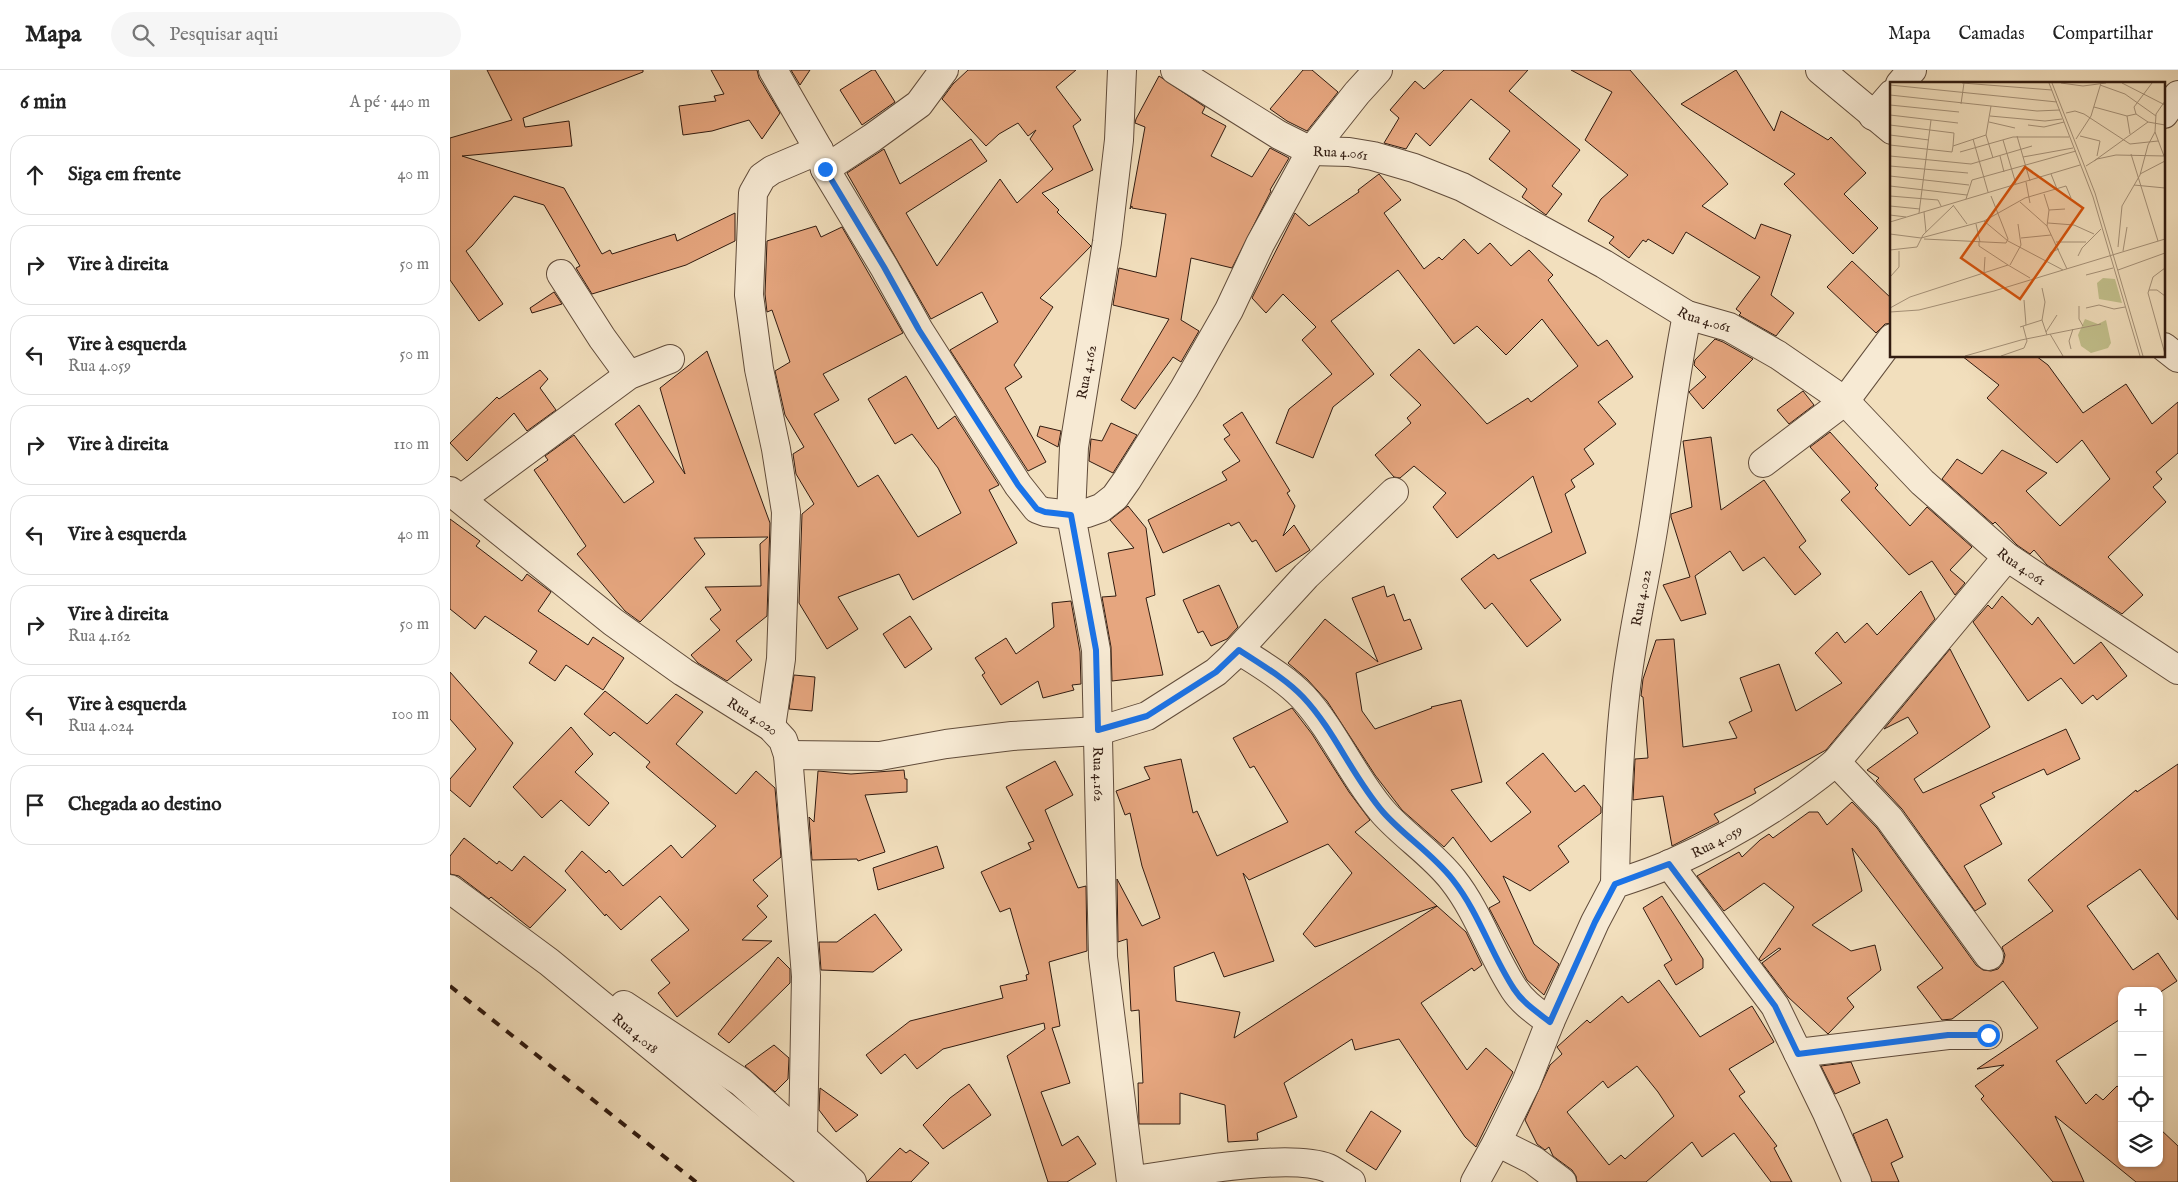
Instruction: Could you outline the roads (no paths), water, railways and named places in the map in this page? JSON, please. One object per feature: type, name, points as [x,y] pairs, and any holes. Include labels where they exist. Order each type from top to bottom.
[{"type":"street","points":[[773,70],[919,330],[1018,485],[1037,509],[1045,512],[1071,515],[1087,513],[1101,508],[1115,497],[1127,480],[1184,389],[1229,310],[1260,244],[1311,151],[1357,93],[1378,70]]},
{"type":"street","points":[[771,727],[782,659],[786,512],[776,449],[759,369],[749,295],[753,193],[762,178],[772,170],[822,159],[872,138],[919,104],[944,70]]},
{"type":"street","name":"Rua 4.162","points":[[1122,70],[1119,140],[1108,242],[1077,420],[1071,515],[1096,650],[1102,957],[1131,1182]]},
{"type":"street","name":"Rua 4.061","points":[[1175,70],[1279,135],[1311,151],[1349,152],[1373,156],[1414,168],[1462,187],[1604,264],[1687,315],[1729,327],[1778,355],[1844,401],[1922,482],[2007,557],[2178,670]]},
{"type":"street","points":[[1820,70],[1882,123],[1890,100]]},
{"type":"street","points":[[1902,82],[1912,70]]},
{"type":"street","points":[[2166,111],[2178,95]]},
{"type":"street","points":[[562,274],[602,338],[628,375]]},
{"type":"street","name":"Rua 4.022","points":[[1615,884],[1616,811],[1625,695],[1654,525],[1677,366],[1687,315]]},
{"type":"street","points":[[1763,463],[1844,401],[1890,341]]},
{"type":"street","points":[[2166,349],[2178,358]]},
{"type":"street","points":[[455,496],[628,375],[670,359]]},
{"type":"street","points":[[788,755],[880,756],[946,744],[1012,736],[1098,730],[1147,716],[1216,672],[1239,650],[1306,576],[1394,492]]},
{"type":"street","name":"Rua 4.020","points":[[455,496],[613,622],[683,672],[771,727],[783,740],[788,755],[806,976],[803,1137]]},
{"type":"street","name":"Rua 4.059","points":[[1615,884],[1669,864],[1747,824],[1806,787],[1836,762],[2007,557]]},
{"type":"street","points":[[1239,650],[1302,696],[1326,726],[1362,786],[1383,812],[1433,858],[1453,880],[1471,909],[1514,990],[1530,1008],[1550,1022]]},
{"type":"street","points":[[1836,762],[1890,818],[1989,956]]},
{"type":"street","points":[[1669,864],[1775,1006],[1827,1113],[1857,1182]]},
{"type":"street","points":[[1475,1182],[1526,1083],[1550,1022],[1595,922],[1615,884]]},
{"type":"street","name":"Rua 4.018","points":[[450,889],[549,962],[817,1182]]},
{"type":"street","points":[[549,962],[641,1015],[740,1082],[852,1182]]},
{"type":"street","points":[[1798,1054],[1948,1035],[1988,1035]]},
{"type":"street","points":[[1497,1142],[1533,1160],[1562,1182]]},
{"type":"street","points":[[1131,1182],[1204,1170],[1293,1162],[1327,1168],[1351,1182]]},
{"type":"railway","points":[[450,986],[696,1182]]}]
